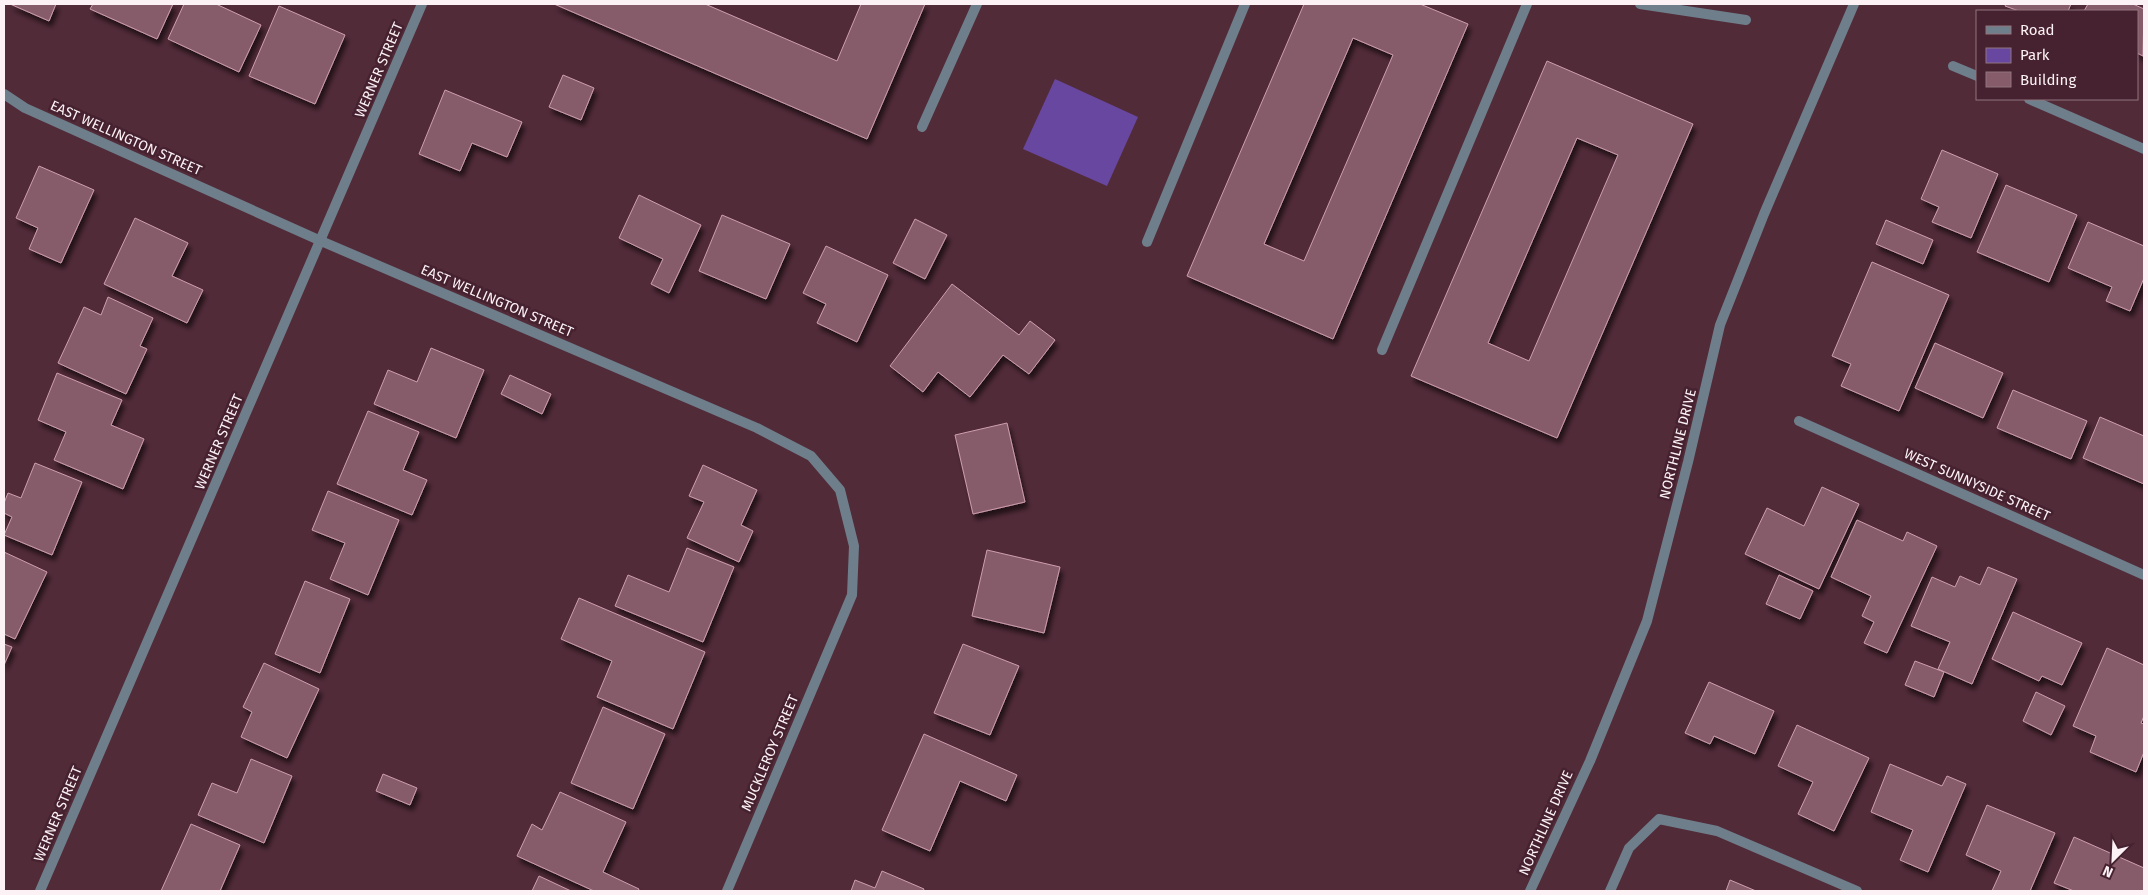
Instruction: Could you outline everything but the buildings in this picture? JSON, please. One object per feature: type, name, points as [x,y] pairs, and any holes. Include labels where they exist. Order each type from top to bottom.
[{"type":"street","name":"WERNER STREET","points":[[40,891],[422,4]]},
{"type":"street","points":[[922,127],[977,4]]},
{"type":"street","points":[[1147,242],[1244,4]]},
{"type":"street","points":[[1382,350],[1527,4]]},
{"type":"street","points":[[1640,4],[1746,20]]},
{"type":"street","name":"NORTHLINE DRIVE","points":[[1530,891],[1590,761],[1647,621],[1688,462],[1720,325],[1764,214],[1854,4]]},
{"type":"street","points":[[1953,66],[1976,76]]},
{"type":"street","name":"EAST WELLINGTON STREET","points":[[4,94],[26,108],[321,241],[757,428],[811,456],[840,490],[854,546],[852,595],[838,625]]},
{"type":"street","points":[[2031,100],[2144,149]]},
{"type":"street","name":"WEST SUNNYSIDE STREET","points":[[1799,421],[2144,574]]},
{"type":"street","name":"MUCKLEROY STREET","points":[[727,891],[838,625]]},
{"type":"street","points":[[1610,891],[1629,848],[1659,819],[1717,831],[1857,891]]},
{"type":"green space","points":[[1055,79],[1138,117],[1107,186],[1023,149]]}]
